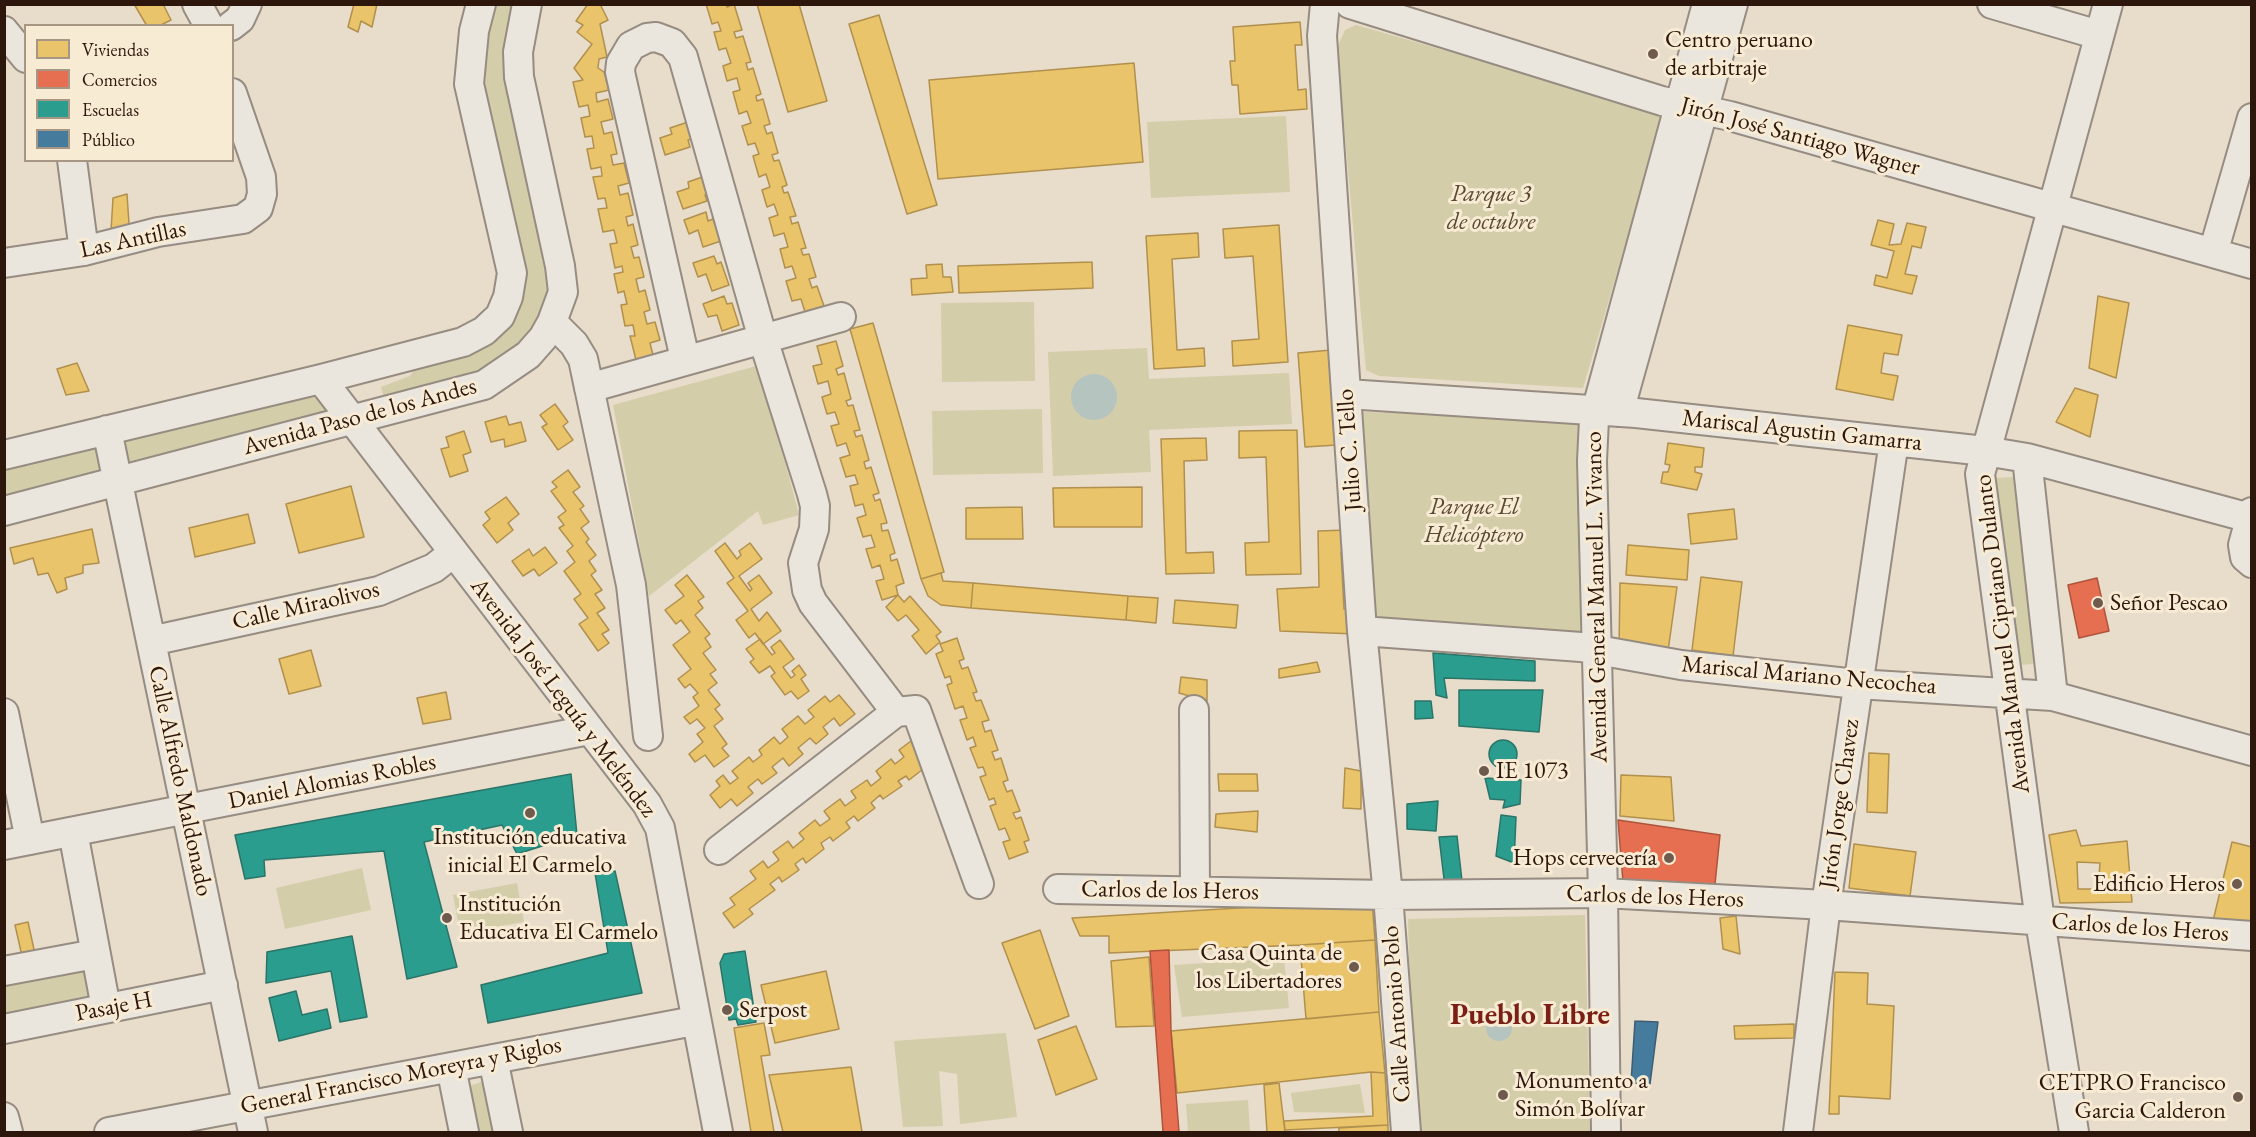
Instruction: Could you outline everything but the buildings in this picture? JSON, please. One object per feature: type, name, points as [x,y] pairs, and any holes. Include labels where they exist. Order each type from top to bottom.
[{"type":"street","points":[[197,4],[208,24]]},
{"type":"street","points":[[234,24],[240,19],[247,4]]},
{"type":"street","name":"Avenida Paso de los Andes","points":[[4,455],[321,379],[463,342],[483,331],[500,316],[508,297],[512,273],[469,84],[474,31],[481,4]]},
{"type":"street","name":"Avenida Paso de los Andes","points":[[4,511],[484,385],[528,355],[543,338],[552,322],[563,291],[561,266],[519,77],[518,52],[527,4]]},
{"type":"street","name":"Julio C. Tello","points":[[1325,4],[1322,36],[1362,631],[1388,895]]},
{"type":"street","name":"Jirón José Santiago Wagner","points":[[1350,4],[1690,108],[1730,116],[2252,264]]},
{"type":"street","name":"Avenida General Manuel L. Vivanco","points":[[1606,1132],[1604,893],[1592,461],[1690,108],[1707,4]]},
{"type":"street","name":"Avenida General Manuel L. Vivanco","points":[[1690,108],[1732,4]]},
{"type":"street","points":[[1992,4],[2099,35]]},
{"type":"street","name":"Avenida Manuel Cipriano Dulanto","points":[[2074,1132],[2040,921],[1980,474],[2108,4]]},
{"type":"street","points":[[4,31],[24,56]]},
{"type":"street","points":[[685,359],[620,72],[621,63],[630,46],[647,38],[656,37],[672,43],[683,57],[763,339],[815,506],[814,529],[803,563],[807,590],[813,603],[896,712]]},
{"type":"street","name":"Las Antillas","points":[[4,263],[84,251],[158,232],[243,219],[258,208],[262,194],[261,177],[234,99]]},
{"type":"street","points":[[2212,253],[2252,117]]},
{"type":"street","points":[[72,162],[84,251]]},
{"type":"street","points":[[589,388],[685,359],[842,317]]},
{"type":"street","points":[[552,322],[574,344],[583,359],[631,585],[648,736]]},
{"type":"street","name":"Avenida José Leguía y Meléndez","points":[[321,379],[647,804],[660,828],[694,1020],[718,1132]]},
{"type":"street","name":"Mariscal Agustin Gamarra","points":[[1347,394],[1607,411],[1985,451],[2027,458],[2251,515]]},
{"type":"street","name":"Calle Alfredo Maldonado","points":[[107,430],[250,1119]]},
{"type":"street","name":"Jirón Jorge Chavez","points":[[1798,1132],[1826,905],[1894,441]]},
{"type":"street","points":[[2027,458],[2053,696]]},
{"type":"street","points":[[2251,515],[2243,545],[2245,557],[2252,563]]},
{"type":"street","name":"Calle Miraolivos","points":[[151,641],[379,591],[434,568],[453,553]]},
{"type":"street","name":"Mariscal Mariano Necochea","points":[[1362,631],[1596,650],[1681,665],[1857,684],[2053,696],[2252,751]]},
{"type":"street","points":[[719,850],[896,712],[916,710],[979,884]]},
{"type":"street","points":[[1194,711],[1195,890]]},
{"type":"street","points":[[4,713],[17,842]]},
{"type":"street","name":"Daniel Alomias Robles","points":[[17,842],[187,811],[589,730]]},
{"type":"street","points":[[73,832],[106,1008]]},
{"type":"street","name":"Carlos de los Heros","points":[[1058,889],[1388,895],[1604,893],[1826,905],[2252,936]]},
{"type":"street","name":"Calle Antonio Polo","points":[[1388,895],[1406,1132]]},
{"type":"street","points":[[4,971],[95,954]]},
{"type":"street","name":"Pasaje H","points":[[4,1029],[223,985]]},
{"type":"street","name":"General Francisco Moreyra y Riglos","points":[[109,1132],[250,1119],[451,1067],[694,1020]]},
{"type":"street","points":[[493,1059],[508,1132]]},
{"type":"street","points":[[451,1067],[464,1132]]},
{"type":"street","points":[[4,1117],[8,1132]]},
{"type":"green space","points":[[496,5],[520,5],[551,270],[545,311],[519,347],[480,377],[385,402],[381,387],[410,376],[418,363],[508,317],[483,100],[483,51]]},
{"type":"green space","name":"Parque 3 de octubre","points":[[1356,25],[1664,113],[1583,388],[1379,376],[1366,370],[1337,48],[1345,30]]},
{"type":"green space","points":[[1286,116],[1290,192],[1151,198],[1147,122]]},
{"type":"green space","points":[[1034,302],[1035,381],[942,382],[941,303]]},
{"type":"green space","points":[[1147,348],[1149,379],[1289,373],[1292,424],[1149,430],[1151,472],[1053,476],[1048,352]]},
{"type":"green space","points":[[760,365],[799,515],[763,525],[758,511],[649,596],[613,405]]},
{"type":"green space","points":[[313,388],[331,410],[325,418],[133,463],[125,460],[122,437]]},
{"type":"green space","points":[[1042,409],[1043,473],[933,475],[932,411]]},
{"type":"green space","name":"Parque El Helicóptero","points":[[1362,412],[1579,418],[1581,634],[1372,619]]},
{"type":"green space","points":[[92,444],[104,451],[106,474],[5,503],[4,465]]},
{"type":"green space","points":[[2014,477],[2020,484],[2041,658],[2032,664],[2020,665],[1990,483],[1996,478]]},
{"type":"green space","points":[[362,868],[371,910],[285,929],[276,888]]},
{"type":"green space","points":[[517,883],[524,922],[460,933],[453,895]]},
{"type":"green space","points":[[1585,915],[1590,1132],[1414,1132],[1408,919]]},
{"type":"green space","points":[[1284,958],[1289,1008],[1182,1017],[1174,965]]},
{"type":"green space","points":[[92,959],[102,1006],[5,1025],[5,976]]},
{"type":"green space","points":[[1006,1033],[1017,1117],[960,1124],[957,1074],[939,1071],[943,1126],[903,1127],[894,1041]]},
{"type":"green space","points":[[481,1082],[489,1087],[500,1132],[472,1132],[467,1091],[472,1085]]},
{"type":"green space","points":[[1360,1084],[1365,1113],[1294,1112],[1291,1093]]},
{"type":"green space","points":[[1248,1100],[1250,1132],[1188,1132],[1186,1104]]},
{"type":"shaded area","points":[[1094,374],[1110,381],[1117,397],[1110,413],[1094,420],[1078,413],[1071,397],[1078,381]]},
{"type":"shaded area","points":[[1499,1015],[1508,1019],[1512,1028],[1508,1037],[1499,1041],[1490,1037],[1486,1028],[1490,1019]]},
{"type":"place","name":"Centro peruano de arbitraje","points":[[1653,54]]},
{"type":"place","name":"Señor Pescao","points":[[2098,603]]},
{"type":"place","name":"IE 1073","points":[[1484,771]]},
{"type":"place","name":"Institución educativa inicial El Carmelo","points":[[530,813]]},
{"type":"place","name":"Hops cervecería","points":[[1669,858]]},
{"type":"place","name":"Edificio Heros","points":[[2237,884]]},
{"type":"place","name":"Institución Educativa El Carmelo","points":[[447,918]]},
{"type":"place","name":"Casa Quinta de los Libertadores","points":[[1354,967]]},
{"type":"place","name":"Serpost","points":[[727,1010]]},
{"type":"place","name":"Monumento a Simón Bolívar","points":[[1503,1095]]},
{"type":"place","name":"CETPRO Francisco Garcia Calderon","points":[[2238,1097]]},
{"type":"district","name":"Pueblo Libre","points":[[1530,1016]]}]
